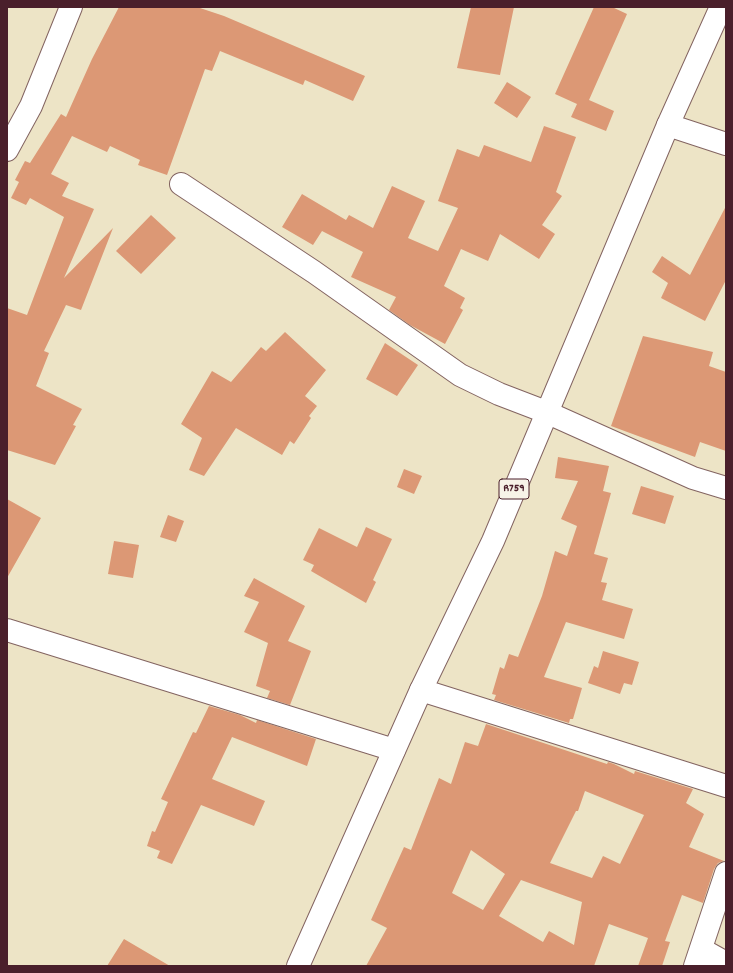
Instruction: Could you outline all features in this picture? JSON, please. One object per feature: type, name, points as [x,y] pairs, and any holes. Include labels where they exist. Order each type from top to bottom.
[{"type":"street","points":[[7,150],[31,106],[71,7]]},
{"type":"street","name":"R759","points":[[298,966],[421,690],[493,540],[668,125],[721,7]]},
{"type":"street","points":[[668,125],[726,144]]},
{"type":"street","points":[[181,184],[314,272],[460,375],[499,394],[546,412],[693,478],[726,488]]},
{"type":"street","points":[[7,630],[394,750]]},
{"type":"street","points":[[421,690],[726,786]]},
{"type":"street","points":[[726,873],[698,957],[726,963]]},
{"type":"building","points":[[119,7],[197,7],[224,16],[365,76],[353,101],[305,80],[303,85],[220,51],[212,71],[205,69],[167,175],[138,165],[140,160],[110,146],[107,152],[72,136],[51,174],[69,183],[62,196],[94,209],[64,278],[113,228],[81,310],[66,305],[44,351],[49,353],[36,386],[82,409],[73,425],[76,426],[55,465],[7,450],[7,308],[27,315],[64,217],[30,198],[26,205],[11,198],[19,182],[15,180],[25,161],[30,163],[61,114],[66,117],[92,59]]},
{"type":"building","points":[[471,7],[514,7],[500,75],[457,68]]},
{"type":"building","points":[[594,7],[612,7],[627,14],[589,100],[614,111],[606,131],[571,117],[577,104],[555,94]]},
{"type":"building","points":[[507,82],[531,97],[517,118],[494,103]]},
{"type":"building","points":[[544,126],[576,137],[556,192],[562,196],[542,225],[555,234],[539,259],[500,234],[488,261],[461,249],[444,286],[465,298],[460,308],[463,310],[445,344],[410,325],[389,310],[396,297],[351,277],[363,252],[322,231],[313,245],[282,227],[302,194],[346,220],[349,215],[373,228],[392,186],[425,201],[408,238],[438,251],[458,208],[438,201],[457,149],[479,157],[484,145],[531,162]]},
{"type":"building","points":[[726,206],[726,280],[705,321],[661,298],[668,283],[652,272],[662,256],[690,275]]},
{"type":"building","points":[[151,215],[176,238],[141,274],[116,251]]},
{"type":"building","points":[[285,332],[326,370],[305,396],[317,406],[309,416],[311,418],[294,444],[290,441],[282,455],[236,428],[204,476],[189,470],[202,438],[181,424],[212,371],[231,382],[261,347],[266,351]]},
{"type":"building","points":[[643,336],[713,352],[709,366],[726,372],[726,451],[700,442],[695,457],[611,426]]},
{"type":"building","points":[[385,343],[418,365],[397,396],[366,379]]},
{"type":"building","points":[[558,457],[609,466],[603,491],[611,493],[594,554],[608,558],[601,582],[607,583],[602,600],[633,609],[624,639],[566,622],[544,677],[582,688],[573,719],[570,719],[569,723],[494,700],[496,695],[492,694],[500,667],[504,669],[509,654],[518,657],[542,596],[555,551],[567,556],[577,526],[561,519],[578,481],[555,478]]},
{"type":"building","points":[[404,469],[422,476],[414,494],[397,487]]},
{"type":"building","points":[[641,486],[674,496],[665,524],[632,514]]},
{"type":"building","points":[[7,499],[41,518],[7,578]]},
{"type":"building","points":[[168,515],[184,521],[176,542],[160,537]]},
{"type":"building","points":[[366,527],[392,539],[373,580],[376,582],[366,603],[311,571],[314,565],[303,560],[319,528],[357,547]]},
{"type":"building","points":[[114,541],[139,545],[133,578],[108,574]]},
{"type":"building","points":[[254,578],[305,606],[288,641],[311,651],[290,705],[267,698],[270,691],[256,686],[268,643],[244,632],[259,602],[244,596]]},
{"type":"building","points":[[603,651],[639,662],[632,685],[624,683],[620,694],[588,683],[594,666],[598,668]]},
{"type":"building","points":[[209,706],[240,715],[256,723],[257,720],[316,739],[307,766],[232,737],[212,779],[265,801],[254,826],[201,805],[172,864],[157,858],[160,851],[147,846],[152,831],[155,832],[168,802],[161,799],[193,732],[196,733]]},
{"type":"building","points":[[486,724],[607,764],[608,762],[614,764],[634,774],[635,771],[693,789],[686,803],[704,814],[689,847],[724,861],[718,863],[714,869],[703,903],[682,895],[665,941],[670,942],[662,966],[638,966],[648,938],[609,924],[594,966],[366,966],[387,928],[371,920],[404,847],[411,850],[439,778],[451,784],[465,742],[478,746]],"holes":[[[585,791],[644,815],[620,864],[603,856],[592,878],[550,863],[576,811],[578,811]],[[471,850],[505,874],[483,910],[452,893]],[[521,880],[582,902],[574,945],[549,931],[543,942],[499,916]]]},
{"type":"building","points":[[124,939],[170,966],[107,966]]}]
